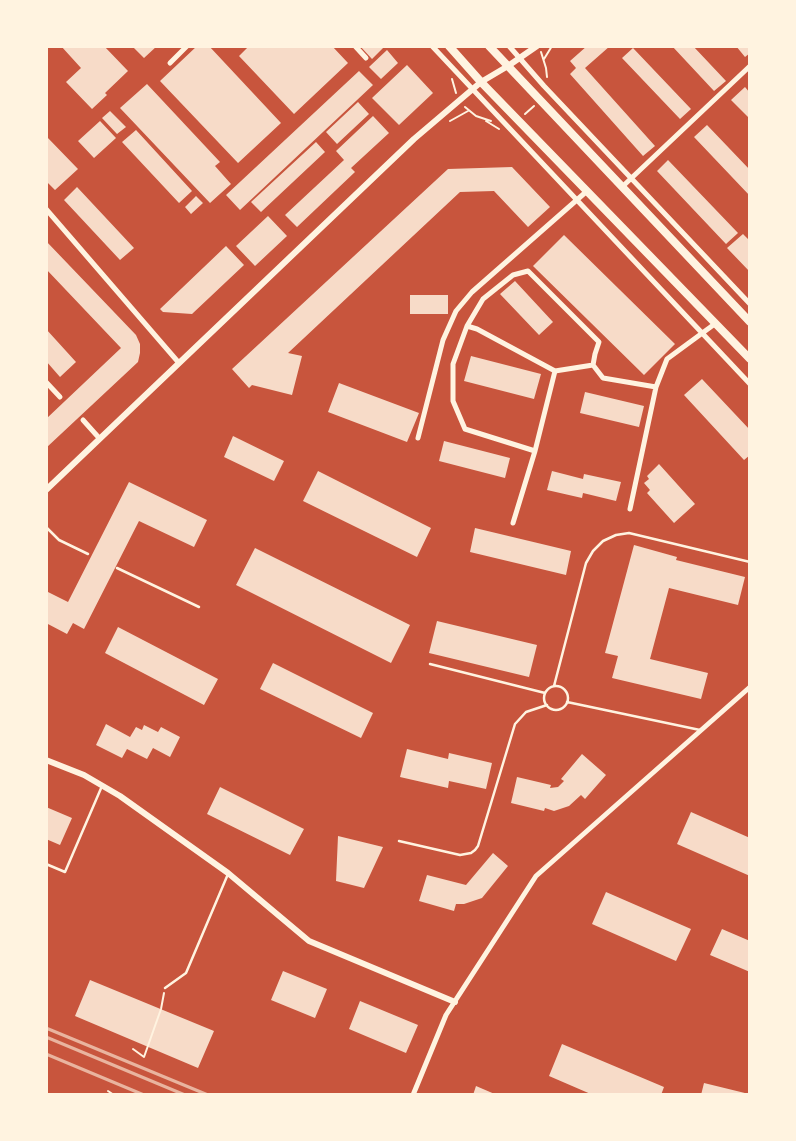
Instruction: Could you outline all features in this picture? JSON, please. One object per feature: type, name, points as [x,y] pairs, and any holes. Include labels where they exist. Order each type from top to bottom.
[{"type":"main road","points":[[449,46],[481,82],[750,358]]},
{"type":"main road","points":[[489,46],[750,322]]},
{"type":"street","points":[[170,62],[187,46]]},
{"type":"street","points":[[354,46],[366,58]]},
{"type":"street","points":[[432,46],[750,384]]},
{"type":"street","points":[[509,46],[544,86],[750,304]]},
{"type":"street","points":[[46,490],[414,139],[471,89],[537,46]]},
{"type":"street","points":[[622,187],[750,66]]},
{"type":"street","points":[[418,438],[443,340],[456,311],[472,292],[587,191]]},
{"type":"street","points":[[46,208],[179,363]]},
{"type":"street","points":[[534,451],[465,429],[453,400],[453,364],[467,326],[483,298],[514,275],[528,272],[599,342],[594,354],[593,366],[603,378],[656,387]]},
{"type":"street","points":[[630,509],[656,387],[668,359],[716,323]]},
{"type":"street","points":[[467,326],[477,329],[555,371],[593,366]]},
{"type":"street","points":[[513,523],[555,371]]},
{"type":"street","points":[[46,382],[60,396]]},
{"type":"street","points":[[83,420],[100,439]]},
{"type":"street","points":[[413,1095],[446,1015],[536,876],[750,687]]},
{"type":"street","points":[[46,760],[71,769],[103,785],[228,872],[310,941],[455,1002]]},
{"type":"lane","points":[[46,527],[59,540],[88,554]]},
{"type":"lane","points":[[554,686],[586,563],[593,551],[603,541],[616,535],[629,533],[750,562]]},
{"type":"lane","points":[[117,568],[199,607]]},
{"type":"lane","points":[[430,664],[545,693]]},
{"type":"lane","points":[[554,686],[559,686],[566,690],[568,694],[565,706],[558,710],[554,710],[547,705],[544,697],[547,690],[554,686]]},
{"type":"lane","points":[[567,702],[701,730]]},
{"type":"lane","points":[[399,841],[460,855],[471,853],[475,850],[478,846],[515,724],[526,712],[547,705]]},
{"type":"lane","points":[[46,864],[65,872],[103,785]]},
{"type":"lane","points":[[165,988],[186,973],[228,872]]},
{"type":"path","points":[[537,46],[544,59],[547,76],[545,85]]},
{"type":"path","points":[[544,59],[552,46]]},
{"type":"path","points":[[518,118],[533,108],[538,101]]},
{"type":"path","points":[[463,105],[476,116],[493,122]]},
{"type":"path","points":[[133,1049],[144,1056],[161,1009],[165,988]]},
{"type":"path","points":[[108,1091],[114,1095]]},
{"type":"building","points":[[61,46],[104,46],[128,71],[105,93],[107,95],[92,109],[66,82],[81,68]]},
{"type":"building","points":[[132,46],[157,46],[144,58]]},
{"type":"building","points":[[197,46],[209,46],[281,123],[238,163],[160,81]]},
{"type":"building","points":[[249,46],[332,46],[348,63],[294,114],[239,56]]},
{"type":"building","points":[[360,46],[385,46],[372,59]]},
{"type":"building","points":[[587,46],[610,46],[585,68],[655,146],[643,156],[570,74],[576,68],[570,61]]},
{"type":"building","points":[[672,46],[693,46],[726,81],[714,91]]},
{"type":"building","points":[[736,46],[750,46],[750,53],[745,57]]},
{"type":"building","points":[[633,48],[691,109],[680,119],[622,58]]},
{"type":"building","points":[[387,50],[398,63],[381,79],[369,67]]},
{"type":"building","points":[[407,65],[433,93],[399,125],[372,98]]},
{"type":"building","points":[[359,71],[373,85],[240,210],[226,195]]},
{"type":"building","points":[[147,84],[220,162],[215,166],[231,184],[210,203],[120,108]]},
{"type":"building","points":[[745,87],[750,93],[750,119],[731,100]]},
{"type":"building","points":[[358,102],[369,114],[337,144],[326,132]]},
{"type":"building","points":[[110,111],[126,127],[117,134],[102,118]]},
{"type":"building","points":[[373,116],[389,133],[351,168],[355,172],[297,227],[285,215],[344,160],[336,151]]},
{"type":"building","points":[[100,121],[116,138],[94,158],[78,141]]},
{"type":"building","points":[[707,125],[750,170],[750,196],[694,137]]},
{"type":"building","points":[[136,130],[192,191],[179,203],[122,142]]},
{"type":"building","points":[[46,136],[78,169],[55,190],[46,181]]},
{"type":"building","points":[[316,142],[325,152],[261,212],[251,202]]},
{"type":"building","points":[[668,160],[738,233],[726,244],[657,171]]},
{"type":"building","points":[[512,167],[550,207],[528,227],[494,191],[460,192],[288,353],[302,356],[292,395],[252,385],[249,388],[232,369],[448,169]]},
{"type":"building","points":[[77,187],[134,248],[120,260],[64,200]]},
{"type":"building","points":[[196,196],[203,203],[191,214],[185,207]]},
{"type":"building","points":[[268,216],[287,236],[255,266],[236,246]]},
{"type":"building","points":[[743,234],[750,241],[750,272],[727,248]]},
{"type":"building","points":[[564,235],[675,344],[644,375],[533,266]]},
{"type":"building","points":[[46,241],[136,335],[140,344],[140,353],[138,362],[46,448],[46,419],[121,348],[46,269]]},
{"type":"building","points":[[226,246],[244,265],[192,314],[163,312],[160,309]]},
{"type":"building","points":[[515,281],[553,322],[539,335],[500,294]]},
{"type":"building","points":[[410,295],[448,295],[448,314],[410,314]]},
{"type":"building","points":[[46,329],[76,362],[60,377],[46,361]]},
{"type":"building","points":[[471,356],[541,374],[534,399],[464,381]]},
{"type":"building","points":[[702,379],[750,430],[750,455],[744,460],[684,395]]},
{"type":"building","points":[[339,383],[419,413],[407,442],[328,412]]},
{"type":"building","points":[[585,392],[644,406],[639,427],[580,413]]},
{"type":"building","points":[[233,436],[284,461],[274,481],[224,457]]},
{"type":"building","points":[[444,441],[510,458],[505,478],[439,461]]},
{"type":"building","points":[[659,464],[695,504],[674,523],[647,493],[650,490],[644,483],[649,479],[647,476]]},
{"type":"building","points":[[318,471],[431,528],[417,557],[303,501]]},
{"type":"building","points":[[552,471],[583,479],[584,474],[621,482],[616,501],[583,493],[582,498],[547,490]]},
{"type":"building","points":[[129,482],[207,520],[194,547],[139,521],[84,629],[73,623],[67,634],[46,623],[46,591],[68,602]]},
{"type":"building","points":[[475,528],[571,551],[566,575],[470,552]]},
{"type":"building","points":[[634,545],[677,557],[676,560],[745,577],[738,605],[669,588],[650,659],[708,673],[701,699],[612,678],[618,656],[605,653]]},
{"type":"building","points":[[255,548],[410,625],[391,663],[236,585]]},
{"type":"building","points":[[437,621],[537,645],[529,677],[429,653]]},
{"type":"building","points":[[118,627],[218,679],[204,705],[105,653]]},
{"type":"building","points":[[273,663],[373,713],[361,738],[260,689]]},
{"type":"building","points":[[106,724],[130,737],[136,727],[142,730],[144,725],[158,732],[161,727],[180,737],[170,757],[153,748],[147,759],[127,749],[122,758],[96,745]]},
{"type":"building","points":[[407,749],[448,759],[449,753],[492,763],[486,789],[449,781],[448,788],[400,777]]},
{"type":"building","points":[[582,754],[606,775],[585,799],[581,795],[569,806],[554,811],[545,808],[544,811],[511,803],[517,777],[551,785],[550,788],[558,787],[564,781],[561,779]]},
{"type":"building","points":[[220,787],[304,829],[290,855],[207,814]]},
{"type":"building","points":[[46,807],[72,818],[60,845],[46,839]]},
{"type":"building","points":[[691,812],[750,838],[750,876],[677,844]]},
{"type":"building","points":[[338,836],[383,847],[364,888],[336,881]]},
{"type":"building","points":[[493,853],[508,866],[482,898],[464,904],[456,904],[454,911],[419,901],[427,875],[466,885]]},
{"type":"building","points":[[606,892],[691,929],[676,961],[592,924]]},
{"type":"building","points":[[722,929],[750,941],[750,972],[710,955]]},
{"type":"building","points":[[283,971],[327,989],[315,1018],[271,1000]]},
{"type":"building","points":[[90,980],[214,1031],[198,1068],[75,1016]]},
{"type":"building","points":[[360,1001],[418,1025],[406,1053],[349,1029]]},
{"type":"building","points":[[562,1044],[664,1087],[661,1095],[593,1095],[549,1076]]},
{"type":"building","points":[[704,1083],[749,1094],[749,1095],[701,1095]]},
{"type":"building","points":[[476,1086],[497,1095],[473,1095]]},
{"type":"railway","points":[[46,1028],[208,1095]]},
{"type":"railway","points":[[46,1037],[185,1095]]},
{"type":"railway","points":[[46,1054],[144,1095]]}]
